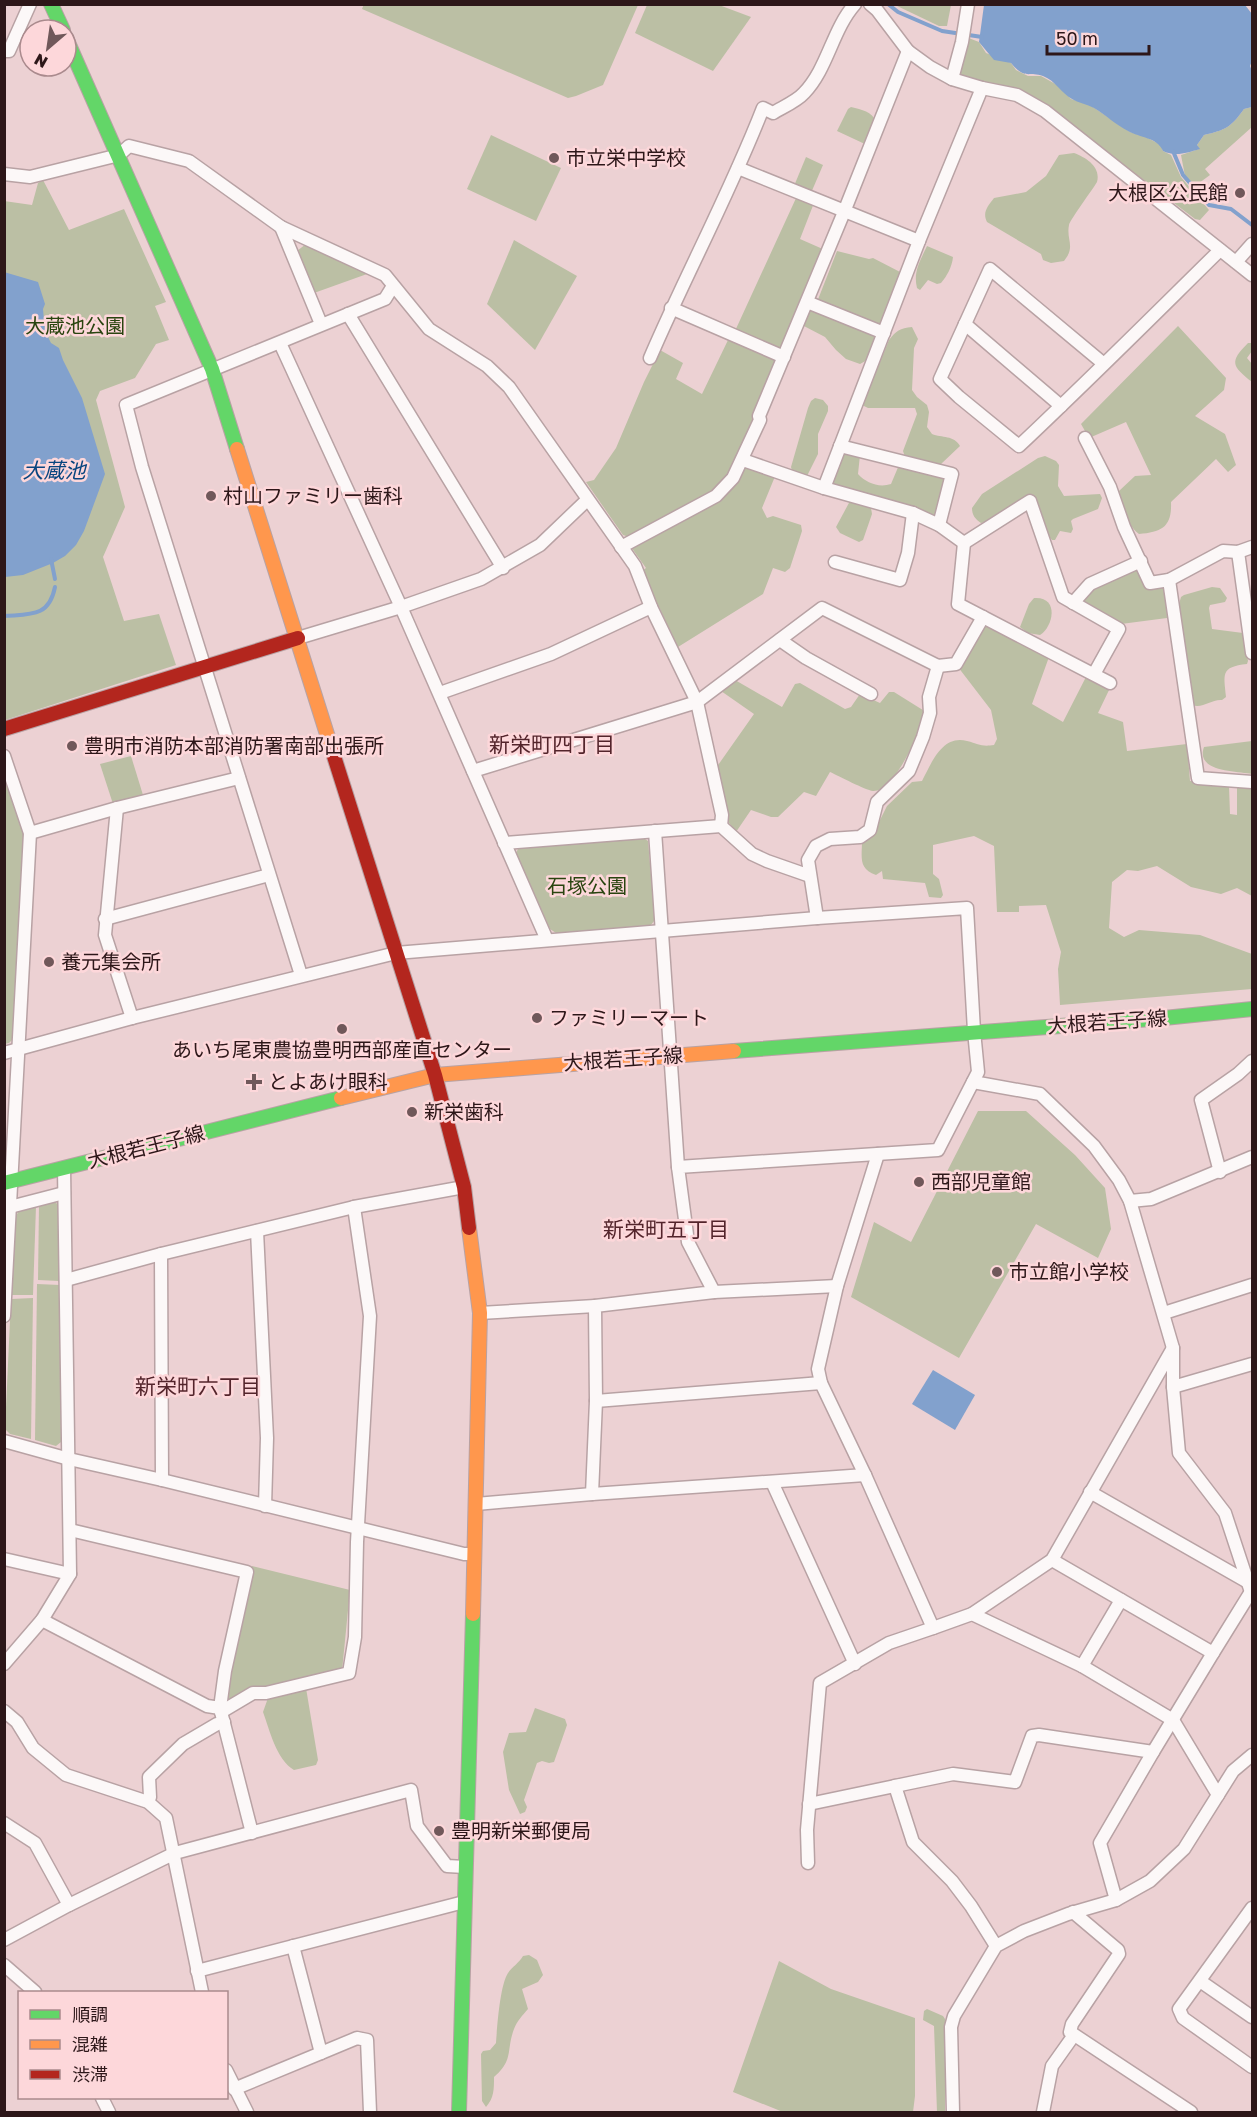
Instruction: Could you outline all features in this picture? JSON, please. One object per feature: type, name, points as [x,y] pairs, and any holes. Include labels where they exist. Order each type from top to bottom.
[{"type":"street","points":[[4,51],[9,51],[30,4]]},
{"type":"street","points":[[51,4],[57,18]]},
{"type":"street","points":[[650,358],[671,308],[738,168],[763,108],[773,113],[803,95],[817,76],[846,14],[855,4]]},
{"type":"street","points":[[870,4],[908,51],[952,79],[982,88],[1017,94],[1045,111],[1252,275]]},
{"type":"street","points":[[952,79],[962,42],[968,4]]},
{"type":"street","points":[[621,546],[716,496],[733,478],[743,460],[908,51]]},
{"type":"street","points":[[78,64],[212,369],[435,1075],[464,1187],[480,1313],[459,2112]]},
{"type":"street","points":[[824,488],[919,241],[982,88]]},
{"type":"street","points":[[4,174],[30,177],[119,155],[129,146],[189,161],[281,227],[385,275],[429,329],[487,366],[509,387],[635,566],[651,607],[697,702],[722,815],[721,826]]},
{"type":"street","points":[[738,168],[919,241]]},
{"type":"street","points":[[281,227],[321,324]]},
{"type":"street","points":[[1236,262],[1252,244]]},
{"type":"street","points":[[1104,364],[990,269],[940,380],[1019,446],[1061,406],[1104,364],[1220,250]]},
{"type":"street","points":[[301,975],[142,467],[126,405],[385,299],[393,286]]},
{"type":"street","points":[[807,302],[884,333]]},
{"type":"street","points":[[671,308],[784,357]]},
{"type":"street","points":[[348,314],[503,568]]},
{"type":"street","points":[[965,324],[1061,406]]},
{"type":"street","points":[[280,343],[440,693],[547,940]]},
{"type":"street","points":[[1084,438],[1110,487],[1124,527],[1150,583],[1169,580],[1223,551],[1238,552],[1252,547]]},
{"type":"street","points":[[840,446],[952,474],[939,525]]},
{"type":"street","points":[[743,460],[824,488],[913,513],[939,525],[964,543]]},
{"type":"street","points":[[4,729],[401,607],[481,579],[540,545],[587,500]]},
{"type":"street","points":[[964,543],[1030,501],[1063,597],[1119,629],[1094,674]]},
{"type":"street","points":[[835,562],[900,580],[908,553],[913,513]]},
{"type":"street","points":[[964,543],[958,604],[1110,682]]},
{"type":"street","points":[[1238,552],[1252,653]]},
{"type":"street","points":[[1073,603],[1090,584],[1141,561]]},
{"type":"street","points":[[1169,580],[1198,778],[1252,782]]},
{"type":"street","points":[[440,693],[551,654],[651,607]]},
{"type":"street","points":[[473,771],[697,702],[822,608],[938,666],[956,664],[983,617]]},
{"type":"street","points":[[780,640],[872,694]]},
{"type":"street","points":[[817,918],[808,860],[816,846],[830,839],[860,837],[870,830],[877,802],[885,791],[909,771],[930,713],[929,697],[938,666]]},
{"type":"street","points":[[4,756],[30,832],[8,1182],[10,1207],[4,1316]]},
{"type":"street","points":[[30,832],[239,777]]},
{"type":"street","points":[[117,808],[105,935],[132,1018]]},
{"type":"street","points":[[504,843],[721,826],[752,854],[810,876]]},
{"type":"street","points":[[655,831],[678,1167],[688,1242],[714,1292]]},
{"type":"street","points":[[105,920],[269,875]]},
{"type":"street","points":[[4,1053],[132,1018],[396,953],[966,908],[978,1072],[938,1150],[678,1167]]},
{"type":"street","name":"大根若王子線","points":[[8,1182],[435,1075],[974,1031],[1164,1018],[1252,1009]]},
{"type":"street","points":[[1220,1172],[1201,1100],[1238,1074],[1252,1061]]},
{"type":"street","points":[[973,1082],[1040,1094],[1094,1146],[1119,1180],[1130,1201],[1173,1348],[1173,1387],[1179,1454],[1225,1513],[1250,1588],[1100,1844],[1116,1900]]},
{"type":"street","points":[[878,1154],[837,1286],[818,1369],[821,1383],[933,1628]]},
{"type":"street","points":[[1130,1201],[1151,1199],[1252,1157]]},
{"type":"street","points":[[4,1664],[42,1620],[70,1574],[64,1168]]},
{"type":"street","points":[[66,1280],[161,1254],[354,1207],[464,1187]]},
{"type":"street","points":[[10,1207],[64,1193]]},
{"type":"street","points":[[222,1714],[252,1693],[266,1693],[349,1673],[355,1637],[370,1316],[354,1207]]},
{"type":"street","points":[[257,1231],[267,1438],[265,1506]]},
{"type":"street","points":[[161,1254],[162,1480]]},
{"type":"street","points":[[1164,1313],[1252,1285]]},
{"type":"street","points":[[480,1313],[595,1306],[714,1292],[837,1286]]},
{"type":"street","points":[[591,1494],[596,1401],[595,1306]]},
{"type":"street","points":[[808,1863],[807,1830],[820,1683],[889,1643],[972,1614],[1052,1560],[1173,1348]]},
{"type":"street","points":[[1173,1387],[1252,1364]]},
{"type":"street","points":[[596,1401],[821,1383]]},
{"type":"street","points":[[4,1441],[69,1460],[162,1480],[464,1554],[474,1554]]},
{"type":"street","points":[[476,1504],[865,1476]]},
{"type":"street","points":[[772,1482],[855,1664]]},
{"type":"street","points":[[1090,1492],[1250,1588]]},
{"type":"street","points":[[70,1530],[247,1572],[225,1671],[222,1714],[218,1724],[183,1744],[149,1777],[148,1802]]},
{"type":"street","points":[[4,1558],[70,1574]]},
{"type":"street","points":[[1052,1560],[1213,1653]]},
{"type":"street","points":[[1082,1666],[1121,1600]]},
{"type":"street","points":[[972,1614],[1082,1666],[1173,1720],[1218,1795]]},
{"type":"street","points":[[42,1620],[222,1714],[252,1833]]},
{"type":"street","points":[[4,1711],[17,1722],[33,1748],[66,1776],[148,1802],[166,1818],[202,1991]]},
{"type":"street","points":[[809,1804],[953,1774],[1015,1782],[1032,1736],[1039,1735],[1153,1752]]},
{"type":"street","points":[[952,2112],[951,2027],[954,2016],[996,1946],[1024,1931],[1073,1912],[1116,1900],[1150,1881],[1184,1849],[1233,1771],[1250,1760]]},
{"type":"street","points":[[895,1786],[913,1842],[952,1881],[996,1946]]},
{"type":"street","points":[[4,1940],[175,1853],[411,1790],[417,1826],[447,1866],[465,1867]]},
{"type":"street","points":[[4,1824],[35,1843],[69,1905]]},
{"type":"street","points":[[197,1971],[464,1902]]},
{"type":"street","points":[[1073,1912],[1118,1950],[1119,1954],[1072,2024],[1071,2032],[1191,2112]]},
{"type":"street","points":[[1250,1915],[1179,2009],[1183,2018],[1252,2067]]},
{"type":"street","points":[[293,1946],[321,2053]]},
{"type":"street","points":[[4,1965],[34,1991]]},
{"type":"street","points":[[1200,1981],[1252,2018]]},
{"type":"street","points":[[1042,2112],[1052,2066],[1074,2035]]},
{"type":"street","points":[[234,2089],[357,2038],[367,2040],[370,2112]]},
{"type":"street","points":[[228,2075],[248,2112]]},
{"type":"green space","points":[[364,4],[638,5],[603,85],[568,98],[362,9]]},
{"type":"green space","points":[[647,5],[719,5],[751,17],[713,71],[635,33]]},
{"type":"green space","points":[[895,5],[951,5],[947,26],[939,26]]},
{"type":"green space","points":[[966,37],[979,42],[986,53],[1011,63],[1016,70],[1028,76],[1041,76],[1059,86],[1071,99],[1090,105],[1130,132],[1161,145],[1163,151],[1171,155],[1181,177],[1209,210],[1200,220],[1195,219],[1044,104],[1024,92],[961,76],[958,68]]},
{"type":"green space","points":[[851,107],[869,113],[876,122],[867,145],[837,131]]},
{"type":"green space","points":[[1252,107],[1252,127],[1205,169],[1210,175],[1195,186],[1185,176],[1181,155],[1199,149],[1197,145],[1204,135],[1227,127],[1244,109]]},
{"type":"green space","points":[[491,135],[561,168],[536,221],[467,189]]},
{"type":"green space","points":[[1074,153],[1088,160],[1095,168],[1097,182],[1069,225],[1068,256],[1064,261],[1051,263],[1043,260],[1041,254],[987,222],[985,212],[994,198],[1026,192],[1046,176],[1059,155]]},
{"type":"green space","points":[[806,157],[823,165],[811,193],[794,186]]},
{"type":"green space","name":"大蔵池公園","points":[[43,180],[69,230],[124,209],[166,302],[155,306],[169,340],[156,344],[135,378],[100,391],[96,400],[125,507],[103,557],[124,621],[159,614],[176,665],[5,720],[4,201],[32,205],[38,183]]},
{"type":"green space","points":[[797,196],[814,203],[800,239],[825,250],[782,352],[735,331]]},
{"type":"green space","points":[[514,240],[577,276],[535,350],[487,304]]},
{"type":"green space","points":[[306,244],[367,274],[314,293],[297,251]]},
{"type":"green space","points":[[927,246],[953,257],[949,271],[941,283],[937,284],[928,280],[920,290],[916,282],[917,272]]},
{"type":"green space","points":[[837,251],[873,258],[902,273],[881,328],[817,302]]},
{"type":"green space","points":[[810,307],[878,334],[869,359],[860,364],[846,359],[825,337],[802,325]]},
{"type":"green space","points":[[1178,326],[1226,378],[1224,390],[1195,416],[1225,434],[1236,465],[1228,472],[1216,459],[1171,502],[1170,517],[1164,526],[1154,532],[1139,534],[1128,521],[1119,491],[1135,476],[1151,475],[1126,422],[1089,438],[1081,424]]},
{"type":"green space","points":[[912,327],[918,339],[914,348],[912,390],[927,405],[929,412],[927,427],[932,434],[951,438],[960,446],[937,466],[905,457],[903,451],[917,414],[915,408],[868,408],[862,405],[889,340],[899,330]]},
{"type":"green space","points":[[729,338],[779,360],[742,454],[721,488],[632,538],[623,535],[586,482],[594,480],[616,448],[660,350],[683,363],[676,379],[702,394]]},
{"type":"green space","points":[[1248,343],[1251,343],[1252,351],[1247,358],[1252,364],[1252,382],[1240,372],[1235,364],[1238,355]]},
{"type":"green space","points":[[815,398],[823,400],[828,406],[828,411],[818,434],[818,454],[807,476],[792,471],[791,467],[808,408]]},
{"type":"green space","points":[[841,452],[860,455],[858,474],[877,485],[891,484],[899,465],[945,477],[939,512],[933,518],[832,488],[830,481]]},
{"type":"green space","points":[[1045,456],[1059,465],[1058,486],[1064,496],[1100,494],[1102,498],[1098,509],[1073,519],[1071,533],[1060,531],[1055,540],[1047,534],[1032,494],[990,521],[981,523],[976,518],[972,508],[982,494],[1038,458]]},
{"type":"green space","points":[[746,464],[776,474],[762,508],[767,518],[773,516],[801,525],[802,531],[790,568],[785,572],[773,568],[763,594],[678,647],[642,571],[646,568],[631,547],[722,496]]},
{"type":"green space","points":[[850,501],[868,505],[871,508],[872,514],[863,540],[859,542],[840,533],[836,527]]},
{"type":"green space","points":[[1137,569],[1166,588],[1167,618],[1121,624],[1081,603],[1094,587]]},
{"type":"green space","points":[[1212,587],[1220,588],[1227,598],[1225,602],[1210,605],[1212,629],[1243,633],[1248,661],[1247,664],[1232,667],[1226,673],[1226,697],[1196,706],[1192,705],[1178,608],[1181,597],[1184,595]]},
{"type":"green space","points":[[1034,598],[1047,602],[1052,612],[1045,631],[1040,635],[1028,633],[1020,627],[1029,604]]},
{"type":"green space","points":[[982,627],[994,627],[1049,657],[1032,704],[1063,722],[1087,675],[1110,688],[1098,713],[1123,722],[1127,751],[1187,744],[1190,781],[1229,786],[1230,814],[1237,815],[1237,786],[1252,787],[1252,896],[1237,888],[1221,894],[1191,887],[1157,866],[1138,871],[1127,870],[1112,882],[1109,928],[1124,937],[1139,930],[1200,935],[1252,954],[1252,989],[1060,1005],[1058,969],[1061,952],[1046,905],[1019,906],[1019,912],[997,912],[994,846],[974,836],[933,845],[933,874],[939,879],[943,895],[941,898],[929,897],[925,883],[883,879],[882,871],[876,875],[866,869],[862,862],[862,841],[875,830],[887,806],[912,782],[922,781],[938,752],[944,746],[958,740],[994,745],[997,739],[991,710],[958,667]]},
{"type":"green space","points":[[735,680],[782,707],[795,684],[800,683],[845,709],[851,707],[860,694],[880,703],[889,692],[894,692],[926,712],[906,758],[890,781],[881,789],[869,790],[830,772],[816,796],[804,792],[778,817],[751,810],[736,832],[729,823],[716,768],[754,714],[721,691]]},
{"type":"green space","points":[[1252,741],[1252,774],[1219,769],[1205,761],[1204,747]]},
{"type":"green space","points":[[131,756],[143,795],[113,804],[100,764]]},
{"type":"green space","points":[[4,770],[24,835],[14,1038],[5,1044]]},
{"type":"green space","name":"石塚公園","points":[[642,837],[648,841],[655,920],[650,926],[556,933],[550,929],[516,853],[519,847]]},
{"type":"green space","points":[[978,1111],[1026,1111],[1075,1155],[1105,1188],[1111,1229],[1098,1258],[1036,1224],[959,1358],[851,1297],[874,1222],[911,1242]]},
{"type":"green space","points":[[53,1201],[59,1205],[59,1281],[38,1280],[39,1205]]},
{"type":"green space","points":[[36,1206],[33,1295],[12,1295],[16,1216],[20,1209]]},
{"type":"green space","points":[[37,1284],[60,1285],[61,1442],[56,1446],[35,1440]]},
{"type":"green space","points":[[33,1298],[31,1439],[10,1434],[5,1429],[11,1299]]},
{"type":"green space","points":[[252,1566],[350,1590],[342,1671],[228,1704],[223,1702]]},
{"type":"green space","points":[[306,1688],[318,1760],[316,1765],[294,1770],[278,1752],[263,1712],[268,1698]]},
{"type":"green space","points":[[535,1708],[565,1719],[567,1725],[554,1762],[537,1763],[524,1800],[527,1807],[525,1812],[520,1814],[509,1790],[503,1752],[509,1733],[526,1732]]},
{"type":"green space","points":[[529,1955],[537,1960],[543,1975],[538,1982],[522,1989],[528,2009],[515,2026],[507,2060],[494,2077],[492,2097],[486,2107],[482,2101],[481,2054],[483,2051],[490,2050],[496,2043],[505,1979],[523,1956]]},
{"type":"green space","points":[[779,1961],[831,1989],[915,2018],[913,2112],[783,2112],[733,2092]]},
{"type":"green space","points":[[927,2009],[945,2019],[945,2112],[937,2112],[934,2026],[923,2020],[924,2011]]},
{"type":"water","points":[[984,5],[1245,5],[1252,14],[1252,61],[1250,66],[1252,107],[1244,109],[1227,127],[1204,135],[1197,145],[1200,149],[1186,153],[1168,153],[1152,140],[1128,131],[1094,108],[1072,99],[1048,78],[1020,72],[1011,63],[994,60],[979,42]]},
{"type":"water","name":"大蔵池","points":[[4,272],[38,282],[45,304],[43,309],[45,331],[51,343],[59,348],[82,398],[105,474],[84,531],[76,545],[65,556],[53,563],[23,575],[5,577]]},
{"type":"water","points":[[933,1370],[975,1395],[955,1430],[912,1404]]},
{"type":"waterway","points":[[888,4],[898,12],[942,31],[982,37]]},
{"type":"waterway","points":[[1173,151],[1183,175],[1209,205],[1231,209],[1252,225]]},
{"type":"waterway","points":[[51,559],[55,579]]},
{"type":"waterway","points":[[4,616],[30,614],[43,609],[52,597],[55,587]]},
{"type":"traffic: fast","points":[[51,4],[57,18]]},
{"type":"traffic: fast","points":[[78,65],[212,369],[237,449]]},
{"type":"traffic: fast","points":[[734,1051],[1164,1018],[1252,1009]]},
{"type":"traffic: fast","points":[[4,1183],[341,1098]]},
{"type":"traffic: fast","points":[[459,2112],[473,1614]]},
{"type":"traffic: slow","points":[[237,449],[332,750]]},
{"type":"traffic: slow","points":[[341,1098],[435,1075],[734,1051]]},
{"type":"traffic: slow","points":[[469,1228],[480,1313],[473,1614]]},
{"type":"traffic: jam","points":[[4,729],[298,638]]},
{"type":"traffic: jam","points":[[332,750],[435,1075],[464,1187],[469,1228]]},
{"type":"place","name":"市立栄中学校","points":[[554,158]]},
{"type":"place","name":"大根区公民館","points":[[1240,193]]},
{"type":"place","name":"村山ファミリー歯科","points":[[211,496]]},
{"type":"place","name":"豊明市消防本部消防署南部出張所","points":[[72,746]]},
{"type":"place","name":"養元集会所","points":[[49,962]]},
{"type":"place","name":"ファミリーマート","points":[[537,1018]]},
{"type":"place","name":"あいち尾東農協豊明西部産直センター","points":[[342,1029]]},
{"type":"place","name":"とよあけ眼科","points":[[254,1082]]},
{"type":"place","name":"新栄歯科","points":[[412,1112]]},
{"type":"place","name":"西部児童館","points":[[919,1182]]},
{"type":"place","name":"市立館小学校","points":[[997,1272]]},
{"type":"place","name":"豊明新栄郵便局","points":[[439,1831]]},
{"type":"district","name":"新栄町四丁目","points":[[552,745]]},
{"type":"district","name":"新栄町五丁目","points":[[666,1230]]},
{"type":"district","name":"新栄町六丁目","points":[[198,1387]]}]
